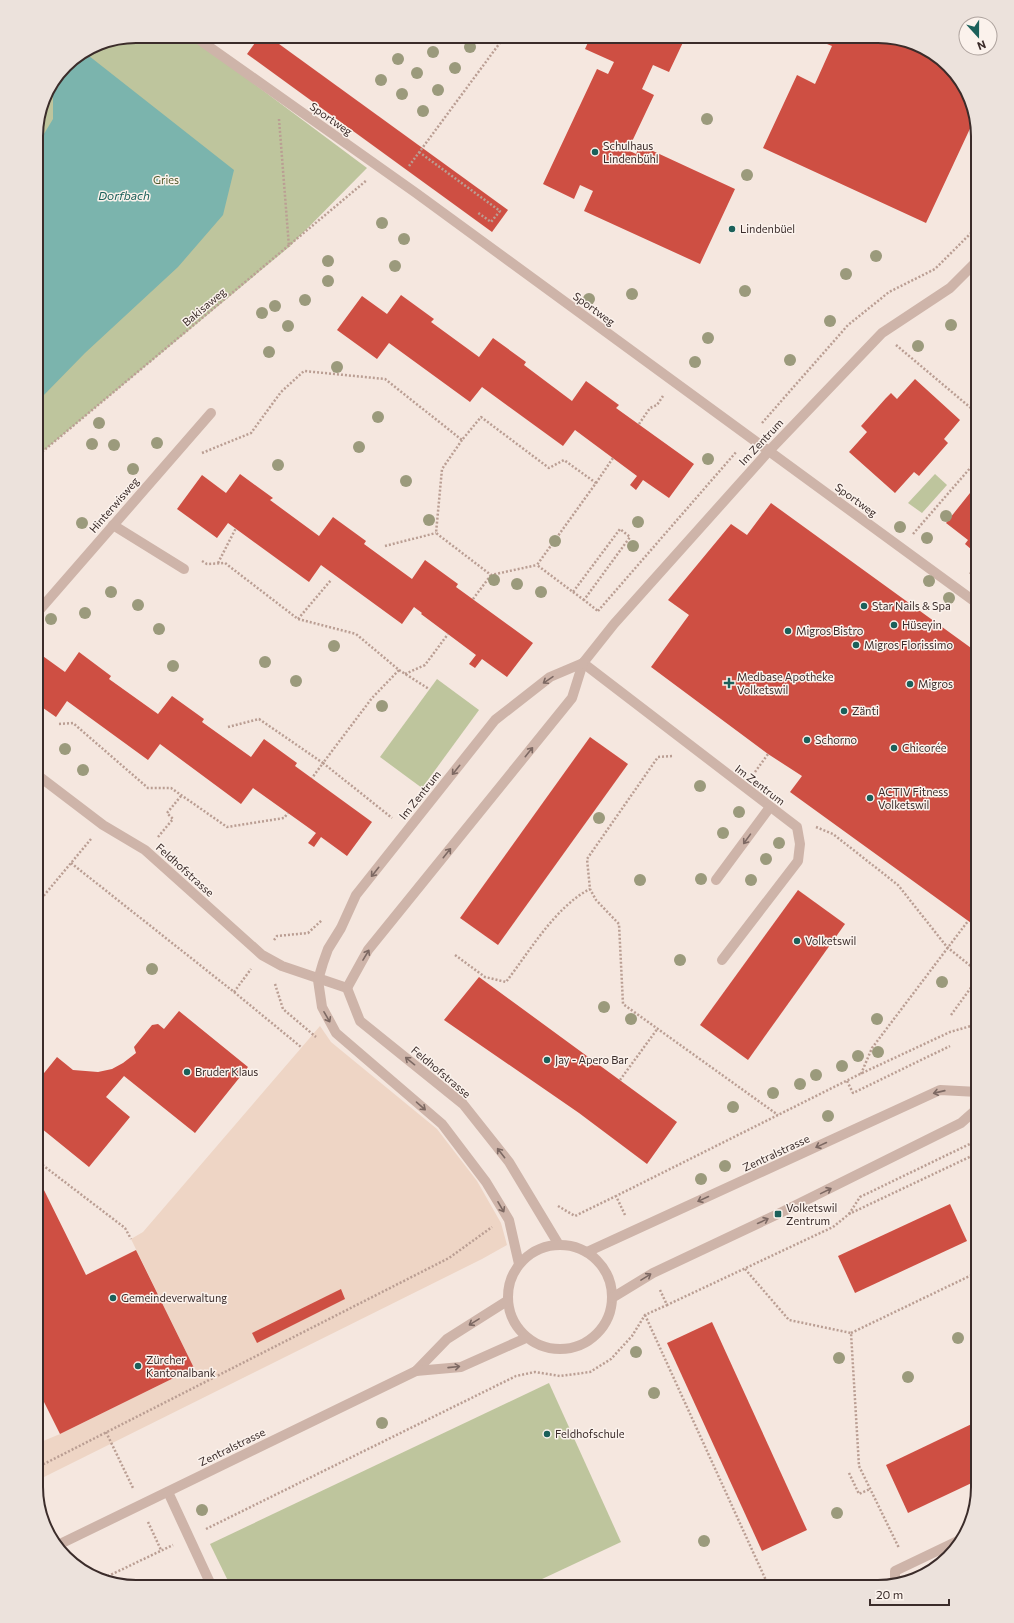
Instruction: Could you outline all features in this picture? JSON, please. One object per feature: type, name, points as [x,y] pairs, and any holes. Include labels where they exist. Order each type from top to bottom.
[{"type":"street","name":"Sportweg","points":[[204,43],[278,97],[381,168],[971,599]]},
{"type":"street","name":"Im Zentrum","points":[[347,988],[368,950],[572,698],[583,663],[614,624],[768,452],[882,333],[950,288],[971,267]]},
{"type":"street","name":"Hinterwisweg","points":[[43,606],[211,413]]},
{"type":"street","points":[[113,526],[184,569]]},
{"type":"street","name":"Im Zentrum","points":[[583,663],[701,755],[797,827],[800,844],[798,861],[722,960]]},
{"type":"street","name":"Im Zentrum","points":[[318,980],[328,949],[341,928],[356,895],[495,720],[550,677],[583,663]]},
{"type":"street","name":"Feldhofstrasse","points":[[43,779],[103,825],[147,852],[262,955],[282,966],[318,980],[347,988],[360,1021],[463,1104],[508,1162],[559,1245]]},
{"type":"street","points":[[716,880],[770,807]]},
{"type":"street","points":[[318,980],[322,1007],[336,1034],[442,1124],[486,1182],[509,1220],[519,1264]]},
{"type":"street","name":"Zentralstrasse","points":[[587,1252],[940,1090],[971,1092]]},
{"type":"street","points":[[612,1298],[653,1273],[778,1214],[961,1123],[971,1114]]},
{"type":"street","points":[[559,1245],[573,1247],[587,1252],[598,1261],[606,1272],[611,1284],[612,1298],[609,1317],[598,1334],[582,1345],[563,1350],[543,1347],[526,1338],[516,1327],[510,1315],[507,1301],[510,1282],[519,1264],[530,1254],[544,1248],[559,1245]]},
{"type":"street","name":"Zentralstrasse","points":[[416,1372],[447,1339],[507,1301]]},
{"type":"street","name":"Zentralstrasse","points":[[62,1543],[416,1372],[461,1367],[526,1338]]},
{"type":"street","points":[[168,1492],[209,1580]]},
{"type":"street","points":[[895,1578],[895,1571],[952,1544]]},
{"type":"path","points":[[406,169],[500,43]]},
{"type":"path","points":[[278,97],[289,247]]},
{"type":"path","points":[[420,152],[500,211],[491,222],[473,209]]},
{"type":"path","name":"Bakisaweg","points":[[43,451],[289,247],[381,168]]},
{"type":"path","points":[[882,333],[971,408]]},
{"type":"path","points":[[197,458],[202,454],[251,433],[281,392],[304,371],[385,379],[462,440]]},
{"type":"path","points":[[639,424],[650,408],[657,405],[674,383]]},
{"type":"path","points":[[436,534],[442,469],[462,440],[481,417],[549,468],[564,460],[596,483]]},
{"type":"path","points":[[473,599],[491,575],[537,564],[613,458]]},
{"type":"path","points":[[902,549],[971,467]]},
{"type":"path","points":[[217,564],[236,528]]},
{"type":"path","points":[[573,592],[620,529],[630,537],[584,600]]},
{"type":"path","points":[[386,546],[436,534]]},
{"type":"path","points":[[436,534],[491,575]]},
{"type":"path","points":[[201,560],[207,564],[225,563],[298,619],[356,634],[399,670],[430,689]]},
{"type":"path","points":[[537,564],[598,610]]},
{"type":"path","points":[[966,581],[971,574]]},
{"type":"path","points":[[298,619],[331,580]]},
{"type":"path","points":[[405,674],[425,665],[448,634]]},
{"type":"path","points":[[312,778],[372,698],[399,670]]},
{"type":"path","points":[[228,727],[259,719],[323,763],[392,818]]},
{"type":"path","points":[[59,724],[74,723],[148,788],[170,788],[227,827],[284,818],[288,813]]},
{"type":"path","points":[[701,755],[658,757],[588,859],[590,889],[596,900],[619,924],[623,1004],[779,1116]]},
{"type":"path","points":[[147,852],[173,819],[167,814],[182,796]]},
{"type":"path","points":[[43,897],[103,825]]},
{"type":"path","points":[[812,825],[833,834],[898,885],[947,947],[971,966]]},
{"type":"path","points":[[71,863],[234,992],[301,1048]]},
{"type":"path","points":[[455,955],[485,977],[506,982],[550,925],[578,895],[590,889]]},
{"type":"path","points":[[234,992],[277,936],[308,933],[333,910],[348,912]]},
{"type":"path","points":[[860,1074],[872,1048],[968,921]]},
{"type":"path","points":[[950,1015],[971,987]]},
{"type":"path","points":[[536,1208],[551,1202],[575,1216],[779,1116],[860,1074],[950,1032],[971,1026]]},
{"type":"path","points":[[620,1080],[658,1028]]},
{"type":"path","points":[[847,1081],[853,1093],[950,1046]]},
{"type":"path","points":[[109,1576],[516,1376],[535,1372],[560,1376],[590,1372],[611,1359],[632,1336],[645,1315],[833,1227],[848,1214],[860,1196],[971,1143]]},
{"type":"path","points":[[848,1214],[971,1156]]},
{"type":"path","points":[[43,1165],[125,1228],[131,1239]]},
{"type":"path","points":[[616,1196],[633,1231]]},
{"type":"path","points":[[43,1464],[449,1258],[493,1227],[509,1220]]},
{"type":"path","points":[[745,1269],[789,1320],[851,1333],[971,1275]]},
{"type":"path","points":[[653,1273],[667,1305]]},
{"type":"path","points":[[645,1315],[766,1580]]},
{"type":"path","points":[[851,1333],[859,1466],[907,1565]]},
{"type":"path","points":[[849,1474],[859,1494],[870,1489]]},
{"type":"green space","name":"Gries","points":[[199,43],[367,168],[289,247],[43,451],[43,130],[50,100],[62,79],[79,62],[100,50],[124,44]]},
{"type":"green space","points":[[935,474],[947,485],[922,513],[908,503]]},
{"type":"green space","points":[[437,679],[479,710],[422,788],[380,757]]},
{"type":"green space","points":[[549,1383],[621,1542],[540,1580],[228,1580],[210,1544]]},
{"type":"shaded area","points":[[320,1026],[331,1042],[437,1129],[477,1181],[501,1223],[507,1245],[482,1259],[43,1478],[43,1441],[194,1368],[131,1239],[143,1232]]},
{"type":"water","name":"Dorfbach","points":[[88,55],[234,170],[223,215],[178,267],[85,353],[43,396],[43,135],[53,119],[53,95],[59,84],[70,70]]},
{"type":"building","points":[[255,43],[278,43],[508,210],[492,232],[247,54]]},
{"type":"building","name":"Schulhaus Lindenbühl","points":[[588,43],[683,43],[669,72],[653,65],[642,89],[654,95],[628,150],[636,154],[640,145],[735,189],[700,264],[584,211],[593,191],[580,185],[574,199],[543,184],[597,69],[608,74],[614,62],[585,49]]},
{"type":"building","points":[[884,43],[908,48],[930,59],[948,75],[955,84],[966,106],[971,127],[926,223],[763,148],[797,75],[815,84],[832,46],[827,44]]},
{"type":"building","points":[[401,295],[434,319],[431,322],[479,357],[493,338],[526,362],[524,365],[572,401],[586,381],[619,405],[616,408],[694,464],[669,498],[643,480],[636,490],[630,485],[637,476],[575,430],[563,446],[482,387],[470,402],[389,343],[377,359],[337,330],[362,296],[387,314]]},
{"type":"building","points":[[915,379],[960,420],[944,439],[948,443],[919,476],[914,472],[895,493],[849,452],[867,432],[861,426],[886,398],[891,393],[897,399]]},
{"type":"building","points":[[240,474],[273,498],[270,500],[319,536],[333,517],[366,541],[364,544],[412,579],[425,560],[458,584],[456,587],[533,643],[507,677],[482,659],[475,668],[469,664],[476,655],[421,614],[422,613],[414,607],[402,624],[321,565],[309,582],[228,523],[217,538],[177,509],[202,475],[226,493]]},
{"type":"building","points":[[971,492],[971,549],[965,544],[968,540],[946,523]]},
{"type":"building","name":"Zänti","points":[[771,503],[971,648],[971,923],[790,792],[802,776],[768,754],[651,667],[689,615],[668,600],[731,524],[747,535]]},
{"type":"building","points":[[79,652],[111,676],[109,679],[158,714],[172,696],[204,719],[202,722],[251,757],[264,739],[297,763],[295,766],[372,822],[347,856],[321,837],[314,847],[308,843],[316,833],[253,788],[241,804],[160,744],[148,760],[67,701],[56,717],[43,708],[43,656],[65,672]]},
{"type":"building","points":[[590,737],[628,764],[498,945],[460,918]]},
{"type":"building","points":[[798,890],[845,924],[748,1060],[700,1025]]},
{"type":"building","points":[[479,977],[677,1122],[647,1164],[579,1113],[444,1020]]},
{"type":"building","points":[[179,1011],[248,1067],[195,1133],[124,1076],[106,1097],[130,1117],[89,1167],[43,1130],[43,1074],[57,1057],[73,1070],[98,1072],[112,1069],[136,1053],[134,1047],[152,1025],[158,1024],[164,1029]]},
{"type":"building","points":[[43,1188],[86,1275],[136,1250],[194,1368],[60,1434],[43,1400]]},
{"type":"building","points":[[950,1204],[967,1241],[855,1293],[838,1256]]},
{"type":"building","points":[[341,1289],[345,1299],[257,1343],[252,1333]]},
{"type":"building","points":[[712,1322],[807,1530],[762,1551],[667,1343]]},
{"type":"building","points":[[971,1424],[971,1483],[908,1513],[886,1465]]},
{"type":"place","name":"Schulhaus Lindenbühl","points":[[595,152]]},
{"type":"place","name":"Lindenbüel","points":[[732,229]]},
{"type":"place","name":"Star Nails & Spa","points":[[864,606]]},
{"type":"place","name":"Hüseyin","points":[[894,625]]},
{"type":"place","name":"Migros Bistro","points":[[788,631]]},
{"type":"place","name":"Migros Florissimo","points":[[856,645]]},
{"type":"place","name":"Medbase Apotheke Volketswil","points":[[729,683]]},
{"type":"place","name":"Migros","points":[[910,684]]},
{"type":"place","name":"Zänti","points":[[844,711]]},
{"type":"place","name":"Schorno","points":[[807,740]]},
{"type":"place","name":"Chicorée","points":[[894,748]]},
{"type":"place","name":"ACTIV Fitness Volketswil","points":[[870,798]]},
{"type":"place","name":"Volketswil","points":[[797,941]]},
{"type":"place","name":"Jay - Apero Bar","points":[[547,1060]]},
{"type":"place","name":"Bruder Klaus","points":[[187,1072]]},
{"type":"place","name":"Volketswil Zentrum","points":[[778,1214]]},
{"type":"place","name":"Gemeindeverwaltung","points":[[113,1298]]},
{"type":"place","name":"Zürcher Kantonalbank","points":[[138,1366]]},
{"type":"place","name":"Feldhofschule","points":[[547,1434]]}]
